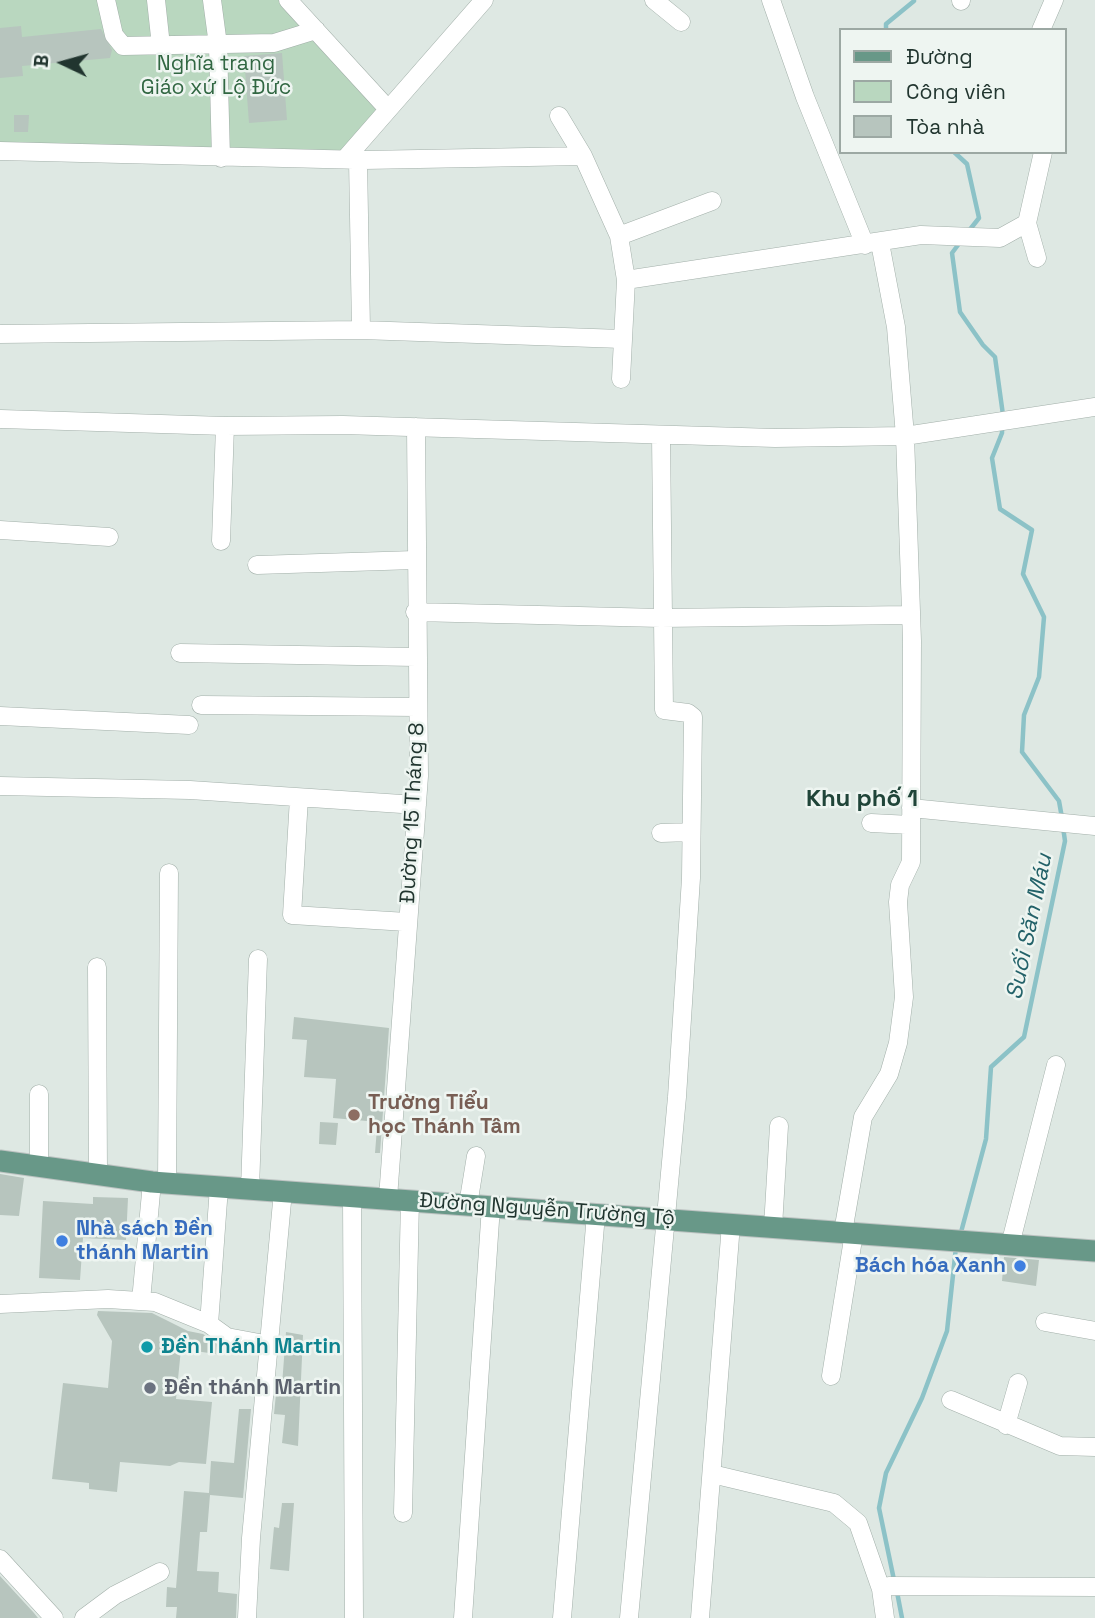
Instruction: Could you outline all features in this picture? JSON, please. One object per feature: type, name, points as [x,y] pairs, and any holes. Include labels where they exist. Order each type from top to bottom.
[{"type":"main road","name":"Đường Nguyễn Trường Tộ","points":[[0,1161],[160,1183],[1095,1251]]},
{"type":"street","points":[[106,0],[111,26],[123,46],[274,43],[316,30]]},
{"type":"street","points":[[156,0],[161,46]]},
{"type":"street","points":[[212,0],[218,44],[220,158]]},
{"type":"street","points":[[288,0],[387,108]]},
{"type":"street","points":[[361,330],[352,159],[387,108],[484,0]]},
{"type":"street","points":[[654,0],[681,22]]},
{"type":"street","points":[[771,0],[805,97],[872,244],[896,327],[905,436],[910,615],[911,862],[900,885],[898,902],[904,964],[902,1021],[889,1074],[865,1111],[862,1124],[831,1376]]},
{"type":"street","points":[[1042,28],[1054,0]]},
{"type":"street","points":[[559,116],[583,156],[619,236],[626,280],[621,379]]},
{"type":"street","points":[[0,150],[220,158],[583,156]]},
{"type":"street","points":[[1037,258],[1027,223],[1043,154]]},
{"type":"street","points":[[619,236],[712,201]]},
{"type":"street","points":[[626,280],[921,235],[1000,238],[1027,223]]},
{"type":"street","points":[[0,334],[361,330],[622,339]]},
{"type":"street","points":[[1,419],[661,435],[905,436],[1095,407]]},
{"type":"street","points":[[0,411],[0,438]]},
{"type":"street","points":[[221,541],[225,426]]},
{"type":"street","name":"Đường 15 Tháng 8","points":[[388,1199],[417,804],[416,428]]},
{"type":"street","points":[[629,1618],[679,1070],[691,832],[693,717],[688,713],[664,710],[661,435]]},
{"type":"street","points":[[0,530],[109,537]]},
{"type":"street","points":[[257,565],[415,561]]},
{"type":"street","points":[[415,612],[661,618],[910,615]]},
{"type":"street","points":[[180,653],[416,657]]},
{"type":"street","points":[[201,705],[417,707]]},
{"type":"street","points":[[0,716],[189,724]]},
{"type":"street","points":[[0,786],[190,789],[417,804]]},
{"type":"street","points":[[299,798],[292,915],[407,922]]},
{"type":"street","points":[[871,823],[911,817],[1086,827]]},
{"type":"street","points":[[661,832],[691,832]]},
{"type":"street","points":[[141,1301],[160,1183],[169,873]]},
{"type":"street","points":[[250,1189],[258,960]]},
{"type":"street","points":[[97,967],[99,1175]]},
{"type":"street","points":[[1010,1245],[1056,1065]]},
{"type":"street","points":[[39,1094],[39,1167]]},
{"type":"street","points":[[773,1227],[779,1126]]},
{"type":"street","points":[[468,1205],[476,1156]]},
{"type":"street","points":[[209,1324],[219,1187]]},
{"type":"street","points":[[247,1618],[251,1538],[283,1191]]},
{"type":"street","points":[[352,1196],[354,1618]]},
{"type":"street","points":[[403,1513],[410,1200]]},
{"type":"street","points":[[463,1618],[491,1206]]},
{"type":"street","points":[[562,1618],[596,1214]]},
{"type":"street","points":[[700,1618],[731,1224]]},
{"type":"street","points":[[0,1304],[141,1301],[173,1307],[240,1341],[270,1345]]},
{"type":"street","points":[[1045,1322],[1095,1331]]},
{"type":"street","points":[[1006,1425],[1018,1383]]},
{"type":"street","points":[[951,1400],[1060,1446],[1095,1447]]},
{"type":"street","points":[[712,1474],[834,1503],[858,1523],[892,1587],[885,1618]]},
{"type":"street","points":[[0,1559],[54,1618]]},
{"type":"street","points":[[85,1618],[116,1595],[160,1572]]},
{"type":"street","points":[[892,1587],[1095,1587]]},
{"type":"green space","name":"Nghĩa trang Giáo xứ Lộ Đức","points":[[0,0],[282,0],[380,108],[342,154],[0,145]]},
{"type":"building","points":[[21,26],[22,37],[101,29],[112,50],[110,58],[22,66],[23,76],[0,78],[0,28]]},
{"type":"building","points":[[282,53],[287,120],[249,123],[244,56]]},
{"type":"building","points":[[14,115],[29,115],[28,132],[14,132]]},
{"type":"building","points":[[294,1017],[389,1028],[380,1153],[375,1153],[377,1128],[367,1127],[367,1121],[333,1118],[336,1079],[304,1077],[307,1040],[292,1039]]},
{"type":"building","points":[[320,1122],[338,1123],[336,1145],[319,1144]]},
{"type":"building","points":[[0,1174],[24,1178],[19,1216],[0,1215]]},
{"type":"building","name":"Nhà sách Đền thánh Martin","points":[[93,1197],[128,1198],[126,1240],[83,1238],[80,1280],[39,1278],[43,1201],[93,1204]]},
{"type":"building","name":"Bách hóa Xanh","points":[[1004,1257],[1039,1260],[1036,1286],[1002,1281]]},
{"type":"building","points":[[98,1311],[152,1313],[188,1331],[203,1334],[217,1344],[216,1354],[181,1349],[176,1399],[212,1402],[206,1464],[179,1462],[170,1466],[120,1462],[117,1492],[89,1489],[89,1483],[52,1479],[63,1383],[108,1388],[112,1341],[97,1315]]},
{"type":"building","points":[[286,1332],[303,1335],[298,1446],[282,1443],[285,1415],[274,1414],[277,1384],[282,1385]]},
{"type":"building","points":[[239,1409],[251,1409],[243,1498],[210,1495],[207,1532],[200,1532],[197,1571],[219,1572],[218,1592],[237,1594],[236,1618],[176,1618],[177,1607],[166,1607],[167,1587],[176,1588],[184,1491],[209,1493],[211,1461],[234,1463]]},
{"type":"building","points":[[282,1503],[294,1503],[289,1571],[270,1569],[274,1527],[279,1528]]},
{"type":"building","points":[[0,1576],[34,1613],[38,1618],[0,1618]]},
{"type":"waterway","name":"Suối Săn Máu","points":[[886,28],[886,24],[914,1]]},
{"type":"waterway","name":"Suối Săn Máu","points":[[956,154],[967,164],[979,218],[968,232]]},
{"type":"waterway","name":"Suối Săn Máu","points":[[961,241],[952,253],[960,312],[983,345],[995,357],[1003,415]]},
{"type":"waterway","name":"Suối Săn Máu","points":[[1002,424],[1002,433],[992,458],[1000,509],[1032,530],[1023,574],[1044,617],[1039,677],[1024,715],[1022,752],[1059,801],[1062,818]]},
{"type":"waterway","name":"Suối Săn Máu","points":[[960,1236],[986,1139],[991,1067],[1024,1037],[1065,841],[1063,827]]},
{"type":"waterway","name":"Suối Săn Máu","points":[[894,1580],[879,1508],[886,1473],[922,1398],[947,1331],[956,1247]]},
{"type":"waterway","name":"Suối Săn Máu","points":[[897,1592],[902,1618]]},
{"type":"place","name":"Trường Tiểu học Thánh Tâm","points":[[354,1115]]},
{"type":"place","name":"Nhà sách Đền thánh Martin","points":[[62,1241]]},
{"type":"place","name":"Bách hóa Xanh","points":[[1020,1266]]},
{"type":"place","name":"Đền Thánh Martin","points":[[147,1347]]},
{"type":"place","name":"Đền thánh Martin","points":[[150,1388]]},
{"type":"district","name":"Khu phố 1","points":[[862,799]]}]
